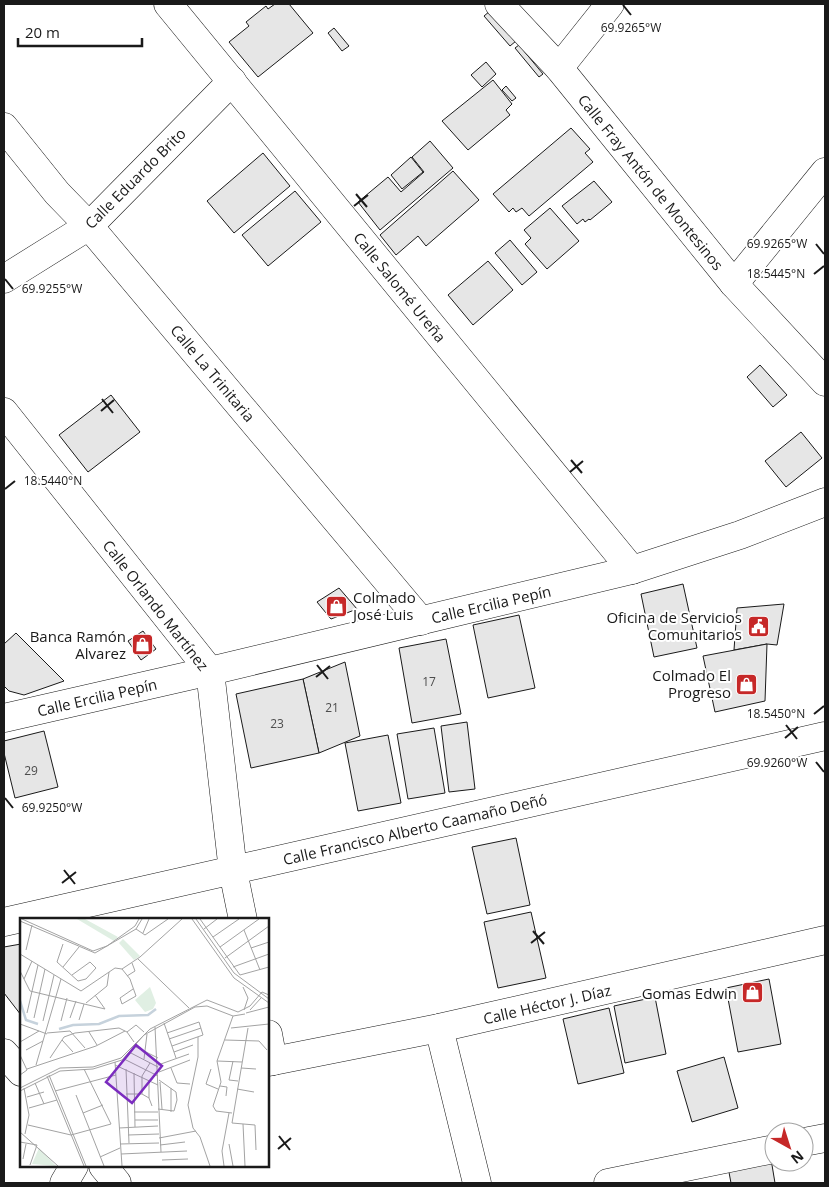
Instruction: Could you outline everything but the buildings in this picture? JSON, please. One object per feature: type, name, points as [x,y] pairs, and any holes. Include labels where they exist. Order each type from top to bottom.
[{"type":"street","name":"Calle Salomé Ureña","points":[[168,4],[632,570]]},
{"type":"street","name":"Calle Fray Antón de Montesinos","points":[[499,4],[559,68],[734,284],[825,382]]},
{"type":"street","points":[[559,68],[610,4]]},
{"type":"street","name":"Calle Eduardo Brito","points":[[4,279],[89,226],[232,81]]},
{"type":"street","name":"Calle La Trinitaria","points":[[4,127],[421,621]]},
{"type":"street","points":[[734,284],[825,172]]},
{"type":"street","name":"Calle Orlando Martínez","points":[[4,412],[210,670],[233,871],[243,918]]},
{"type":"street","name":"Calle Ercilia Pepín","points":[[8,710],[210,670],[632,570],[740,535],[825,502]]},
{"type":"street","name":"Calle Francisco Alberto Caamaño Deñó","points":[[22,918],[825,736]]},
{"type":"street","name":"Calle Francisco Alberto Caamaño Deñó","points":[[4,922],[20,918]]},
{"type":"street","name":"Calle Héctor J. Díaz","points":[[270,1061],[439,1028],[825,940]]},
{"type":"street","points":[[439,1028],[477,1183]]},
{"type":"street","points":[[269,1048],[270,1061]]},
{"type":"street","points":[[4,1053],[20,1071]]},
{"type":"street","points":[[608,1183],[764,1151]]},
{"type":"street","points":[[64,1183],[73,1167]]},
{"type":"street","points":[[104,1167],[117,1183]]},
{"type":"place","name":"Colmado José Luis","points":[[337,606]]},
{"type":"place","name":"Oficina de Servicios Comunitarios","points":[[758,626]]},
{"type":"place","name":"Banca Ramón Alvarez","points":[[142,645]]},
{"type":"place","name":"Colmado El Progreso","points":[[747,684]]},
{"type":"place","name":"Gomas Edwin","points":[[753,993]]}]
